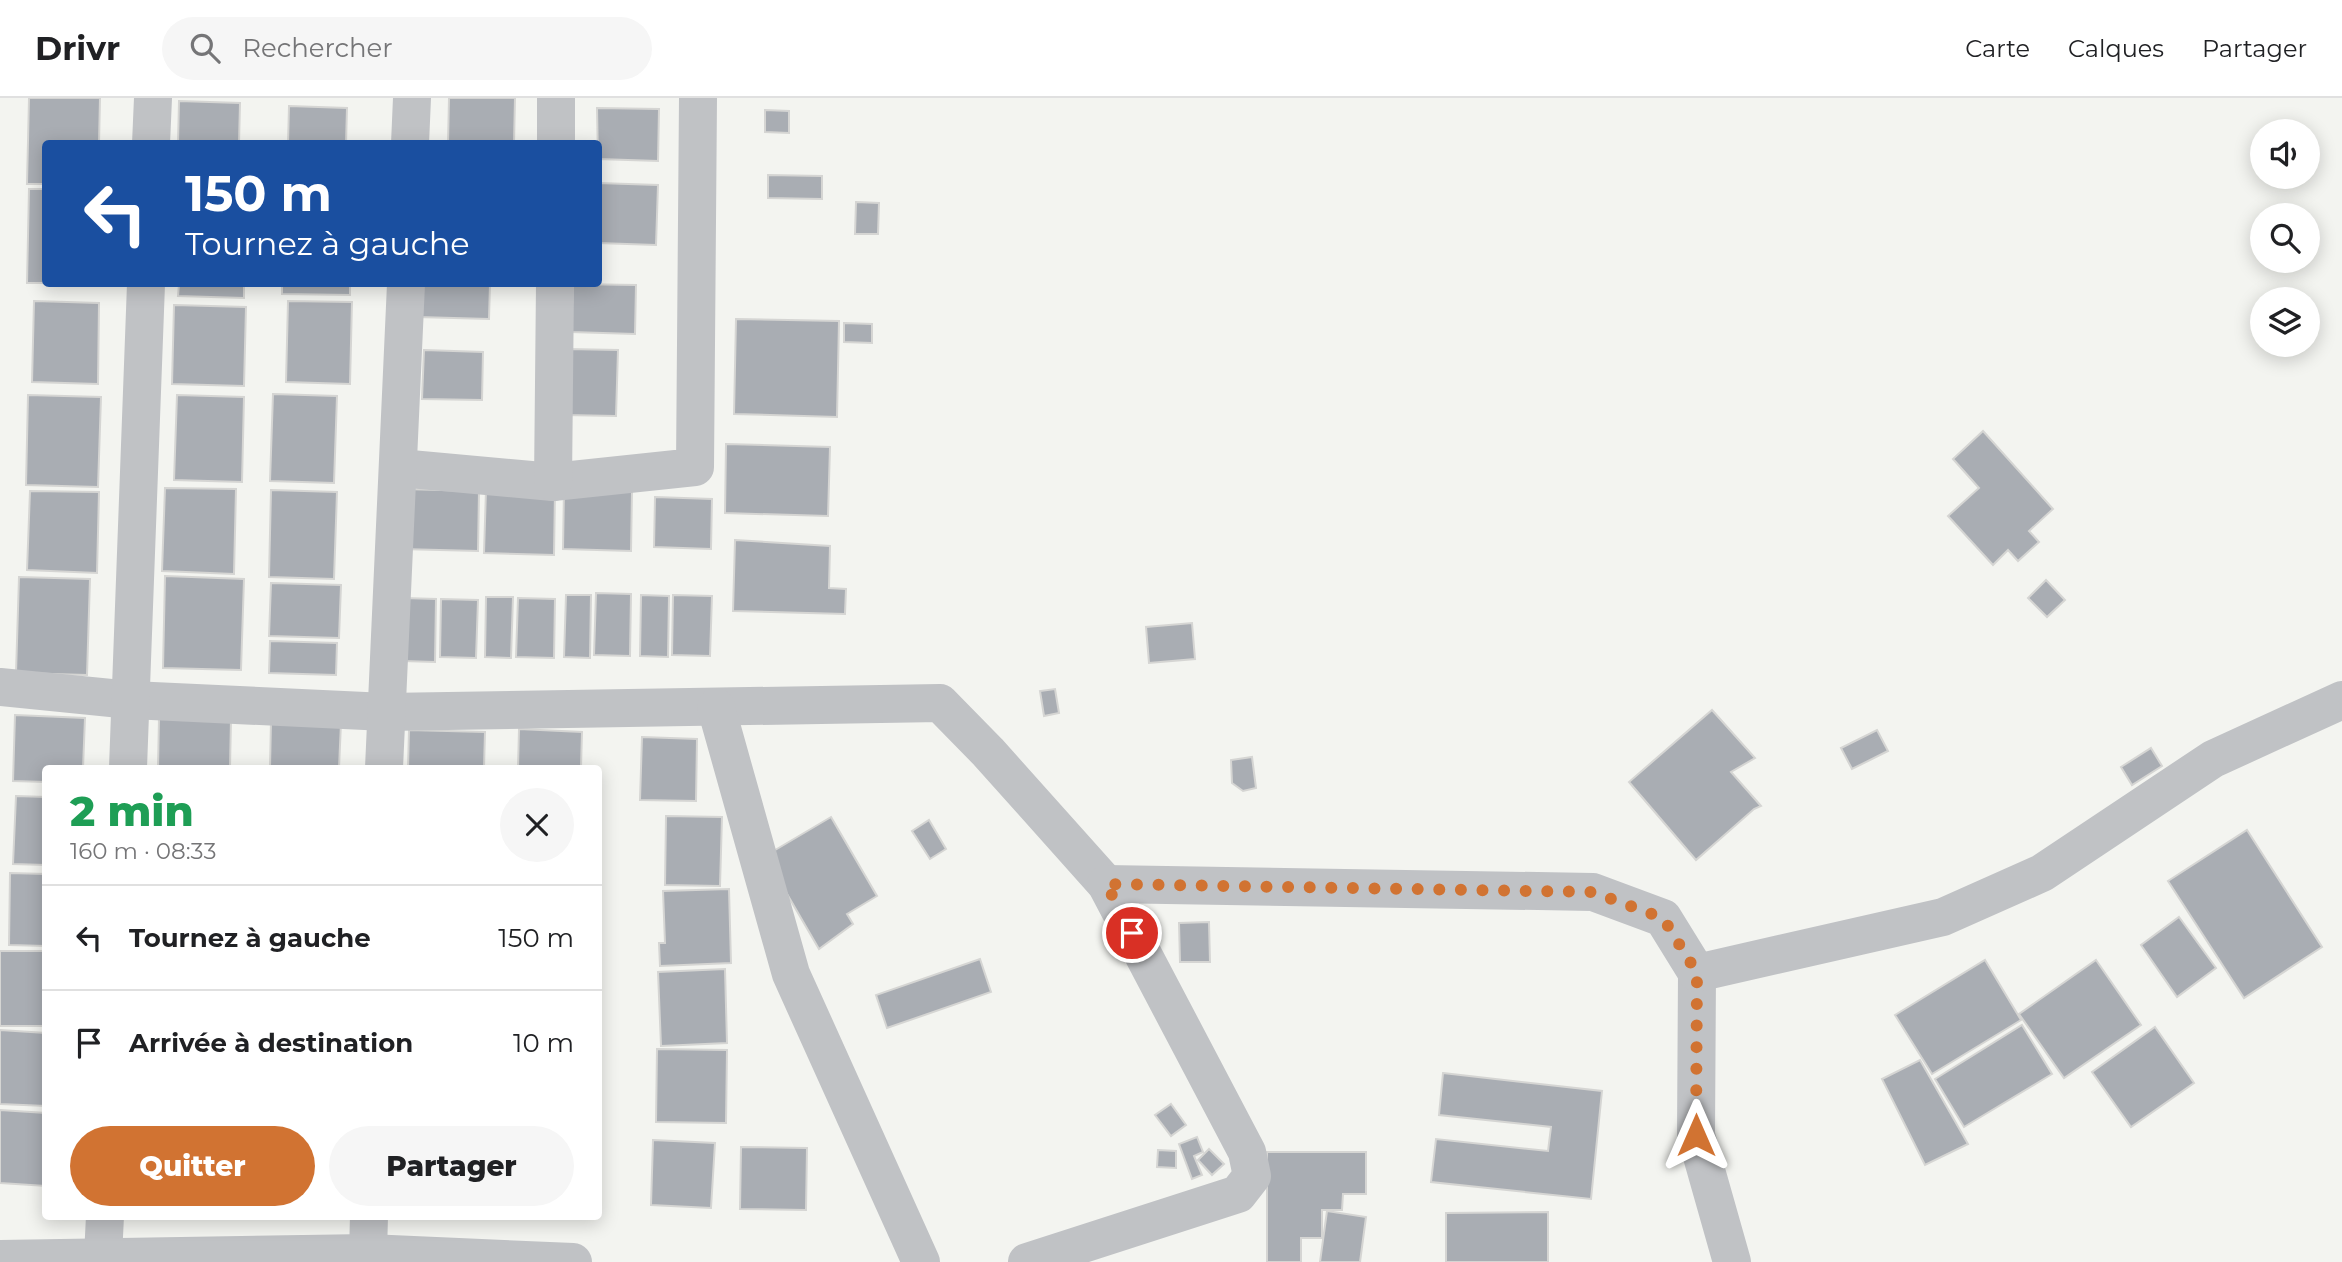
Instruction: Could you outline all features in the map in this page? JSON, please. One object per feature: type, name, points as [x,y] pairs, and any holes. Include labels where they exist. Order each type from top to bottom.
[{"type":"street","points":[[151,140],[153,98]]},
{"type":"street","points":[[410,140],[412,98]]},
{"type":"street","points":[[556,98],[556,140]]},
{"type":"street","points":[[399,468],[552,482],[695,467],[698,98]]},
{"type":"street","points":[[128,765],[146,287]]},
{"type":"street","points":[[384,765],[406,287]]},
{"type":"street","points":[[552,482],[555,287]]},
{"type":"street","points":[[0,687],[131,700],[386,712],[940,703],[988,752],[1106,884],[1247,1152],[1252,1176],[1238,1194],[1027,1262]]},
{"type":"street","points":[[1697,973],[1943,917],[2042,873],[2213,760],[2342,700]]},
{"type":"street","points":[[716,707],[791,974],[921,1262]]},
{"type":"street","points":[[1106,884],[1593,892],[1663,918],[1697,973],[1696,1135],[1732,1262]]},
{"type":"street","points":[[103,1256],[105,1220]]},
{"type":"street","points":[[0,1259],[103,1256],[368,1235],[573,1262]]},
{"type":"building","points":[[29,98],[100,98],[99,140],[42,140],[42,184],[27,184]]},
{"type":"building","points":[[449,98],[515,98],[514,140],[448,140]]},
{"type":"building","points":[[179,101],[240,103],[239,140],[178,140]]},
{"type":"building","points":[[289,106],[347,108],[346,140],[288,140]]},
{"type":"building","points":[[597,108],[659,109],[658,161],[602,159],[602,140],[598,140]]},
{"type":"building","points":[[765,110],[789,111],[789,133],[765,132]]},
{"type":"building","points":[[768,175],[822,176],[822,199],[768,198]]},
{"type":"building","points":[[602,183],[658,185],[656,245],[602,243]]},
{"type":"building","points":[[29,189],[42,189],[42,283],[27,283]]},
{"type":"building","points":[[856,202],[879,203],[878,234],[855,234]]},
{"type":"building","points":[[636,285],[635,334],[571,332],[573,287]]},
{"type":"building","points":[[179,287],[244,287],[244,298],[178,296]]},
{"type":"building","points":[[282,287],[350,287],[350,295],[282,294]]},
{"type":"building","points":[[420,287],[490,287],[489,319],[418,317]]},
{"type":"building","points":[[34,301],[99,303],[98,384],[32,382]]},
{"type":"building","points":[[288,301],[352,302],[350,384],[286,382]]},
{"type":"building","points":[[174,305],[246,307],[244,386],[172,384]]},
{"type":"building","points":[[736,319],[839,321],[837,417],[734,414]]},
{"type":"building","points":[[844,323],[872,324],[872,343],[844,342]]},
{"type":"building","points":[[567,349],[618,350],[616,416],[565,415]]},
{"type":"building","points":[[424,350],[483,352],[482,400],[422,399]]},
{"type":"building","points":[[273,394],[337,396],[334,483],[270,481]]},
{"type":"building","points":[[28,395],[101,397],[98,487],[26,485]]},
{"type":"building","points":[[177,395],[244,397],[242,482],[174,480]]},
{"type":"building","points":[[1983,431],[2053,509],[2029,531],[2039,542],[2018,561],[2008,550],[1993,565],[1948,516],[1979,488],[1953,459]]},
{"type":"building","points":[[726,444],[830,447],[828,516],[725,513]]},
{"type":"building","points":[[165,488],[236,489],[234,574],[162,571]]},
{"type":"building","points":[[403,489],[479,491],[478,551],[401,549]]},
{"type":"building","points":[[564,489],[632,491],[631,551],[563,549]]},
{"type":"building","points":[[271,490],[337,492],[334,579],[269,577]]},
{"type":"building","points":[[486,490],[555,492],[554,555],[484,553]]},
{"type":"building","points":[[30,491],[99,492],[97,573],[27,570]]},
{"type":"building","points":[[655,497],[712,499],[711,549],[654,547]]},
{"type":"building","points":[[735,540],[830,546],[829,588],[846,589],[845,614],[733,611]]},
{"type":"building","points":[[165,576],[244,579],[241,670],[163,668]]},
{"type":"building","points":[[19,577],[90,579],[87,675],[16,673]]},
{"type":"building","points":[[2046,580],[2065,600],[2047,617],[2028,598]]},
{"type":"building","points":[[271,583],[341,585],[339,638],[269,636]]},
{"type":"building","points":[[596,593],[631,594],[630,656],[594,655]]},
{"type":"building","points":[[566,595],[591,595],[590,658],[564,657]]},
{"type":"building","points":[[641,595],[669,596],[668,657],[640,656]]},
{"type":"building","points":[[673,595],[712,596],[710,656],[672,655]]},
{"type":"building","points":[[486,597],[513,597],[511,658],[485,657]]},
{"type":"building","points":[[404,598],[436,599],[435,662],[403,661]]},
{"type":"building","points":[[518,598],[555,599],[554,658],[516,657]]},
{"type":"building","points":[[441,599],[478,600],[476,658],[440,657]]},
{"type":"building","points":[[1192,623],[1195,659],[1149,663],[1146,627]]},
{"type":"building","points":[[270,641],[337,643],[336,675],[269,673]]},
{"type":"building","points":[[1055,689],[1059,713],[1044,716],[1040,691]]},
{"type":"building","points":[[1712,710],[1755,758],[1731,772],[1761,806],[1754,809],[1696,860],[1629,782]]},
{"type":"building","points":[[15,715],[85,718],[83,765],[42,765],[42,782],[13,781]]},
{"type":"building","points":[[159,718],[231,719],[230,765],[158,765]]},
{"type":"building","points":[[271,721],[341,723],[339,765],[270,765]]},
{"type":"building","points":[[519,729],[582,732],[581,765],[518,765]]},
{"type":"building","points":[[409,730],[485,732],[484,765],[408,765]]},
{"type":"building","points":[[1877,730],[1888,751],[1852,769],[1841,748]]},
{"type":"building","points":[[642,737],[697,739],[696,801],[640,800]]},
{"type":"building","points":[[2151,748],[2162,766],[2132,785],[2121,767]]},
{"type":"building","points":[[1252,757],[1256,788],[1243,791],[1232,783],[1231,760]]},
{"type":"building","points":[[16,796],[42,797],[42,865],[13,864]]},
{"type":"building","points":[[666,816],[722,817],[720,886],[665,885]]},
{"type":"building","points":[[831,817],[877,896],[847,914],[853,924],[819,949],[765,856]]},
{"type":"building","points":[[929,820],[946,849],[930,859],[912,831]]},
{"type":"building","points":[[2247,830],[2322,947],[2244,998],[2168,881]]},
{"type":"building","points":[[10,873],[42,874],[42,946],[9,945]]},
{"type":"building","points":[[729,889],[731,963],[660,966],[659,943],[665,943],[663,891]]},
{"type":"building","points":[[2179,917],[2216,968],[2177,997],[2141,945]]},
{"type":"building","points":[[1209,922],[1210,962],[1180,962],[1179,923]]},
{"type":"building","points":[[0,951],[42,951],[42,1026],[0,1026]]},
{"type":"building","points":[[980,959],[991,992],[887,1028],[876,995]]},
{"type":"building","points":[[1985,960],[2021,1020],[1932,1074],[1895,1015]]},
{"type":"building","points":[[2096,960],[2141,1025],[2064,1078],[2019,1014]]},
{"type":"building","points":[[725,969],[727,1043],[661,1046],[658,972]]},
{"type":"building","points":[[2022,1025],[2052,1074],[1964,1127],[1935,1079]]},
{"type":"building","points":[[2155,1027],[2194,1083],[2131,1127],[2092,1072]]},
{"type":"building","points":[[0,1030],[42,1033],[42,1106],[0,1104]]},
{"type":"building","points":[[657,1049],[727,1050],[726,1123],[656,1122]]},
{"type":"building","points":[[1920,1060],[1968,1144],[1925,1165],[1882,1079]]},
{"type":"building","points":[[1443,1073],[1602,1091],[1591,1199],[1431,1182],[1436,1139],[1548,1151],[1551,1127],[1439,1115]]},
{"type":"building","points":[[1171,1104],[1186,1125],[1171,1136],[1155,1115]]},
{"type":"building","points":[[0,1110],[42,1113],[42,1186],[0,1183]]},
{"type":"building","points":[[1197,1137],[1203,1152],[1194,1156],[1202,1175],[1192,1179],[1179,1144]]},
{"type":"building","points":[[653,1140],[715,1143],[711,1208],[651,1205]]},
{"type":"building","points":[[741,1147],[807,1148],[806,1210],[740,1209]]},
{"type":"building","points":[[1209,1149],[1224,1164],[1212,1175],[1198,1160]]},
{"type":"building","points":[[1158,1150],[1176,1151],[1176,1168],[1157,1167]]},
{"type":"building","points":[[1267,1152],[1366,1152],[1366,1194],[1343,1194],[1342,1210],[1322,1210],[1322,1238],[1301,1238],[1301,1262],[1267,1262]]},
{"type":"building","points":[[1327,1211],[1366,1217],[1360,1262],[1320,1262]]},
{"type":"building","points":[[1548,1212],[1548,1262],[1446,1262],[1446,1213]]},
{"type":"route","points":[[1132,933],[1106,884],[1593,892],[1663,918],[1697,973],[1696,1135]]}]
